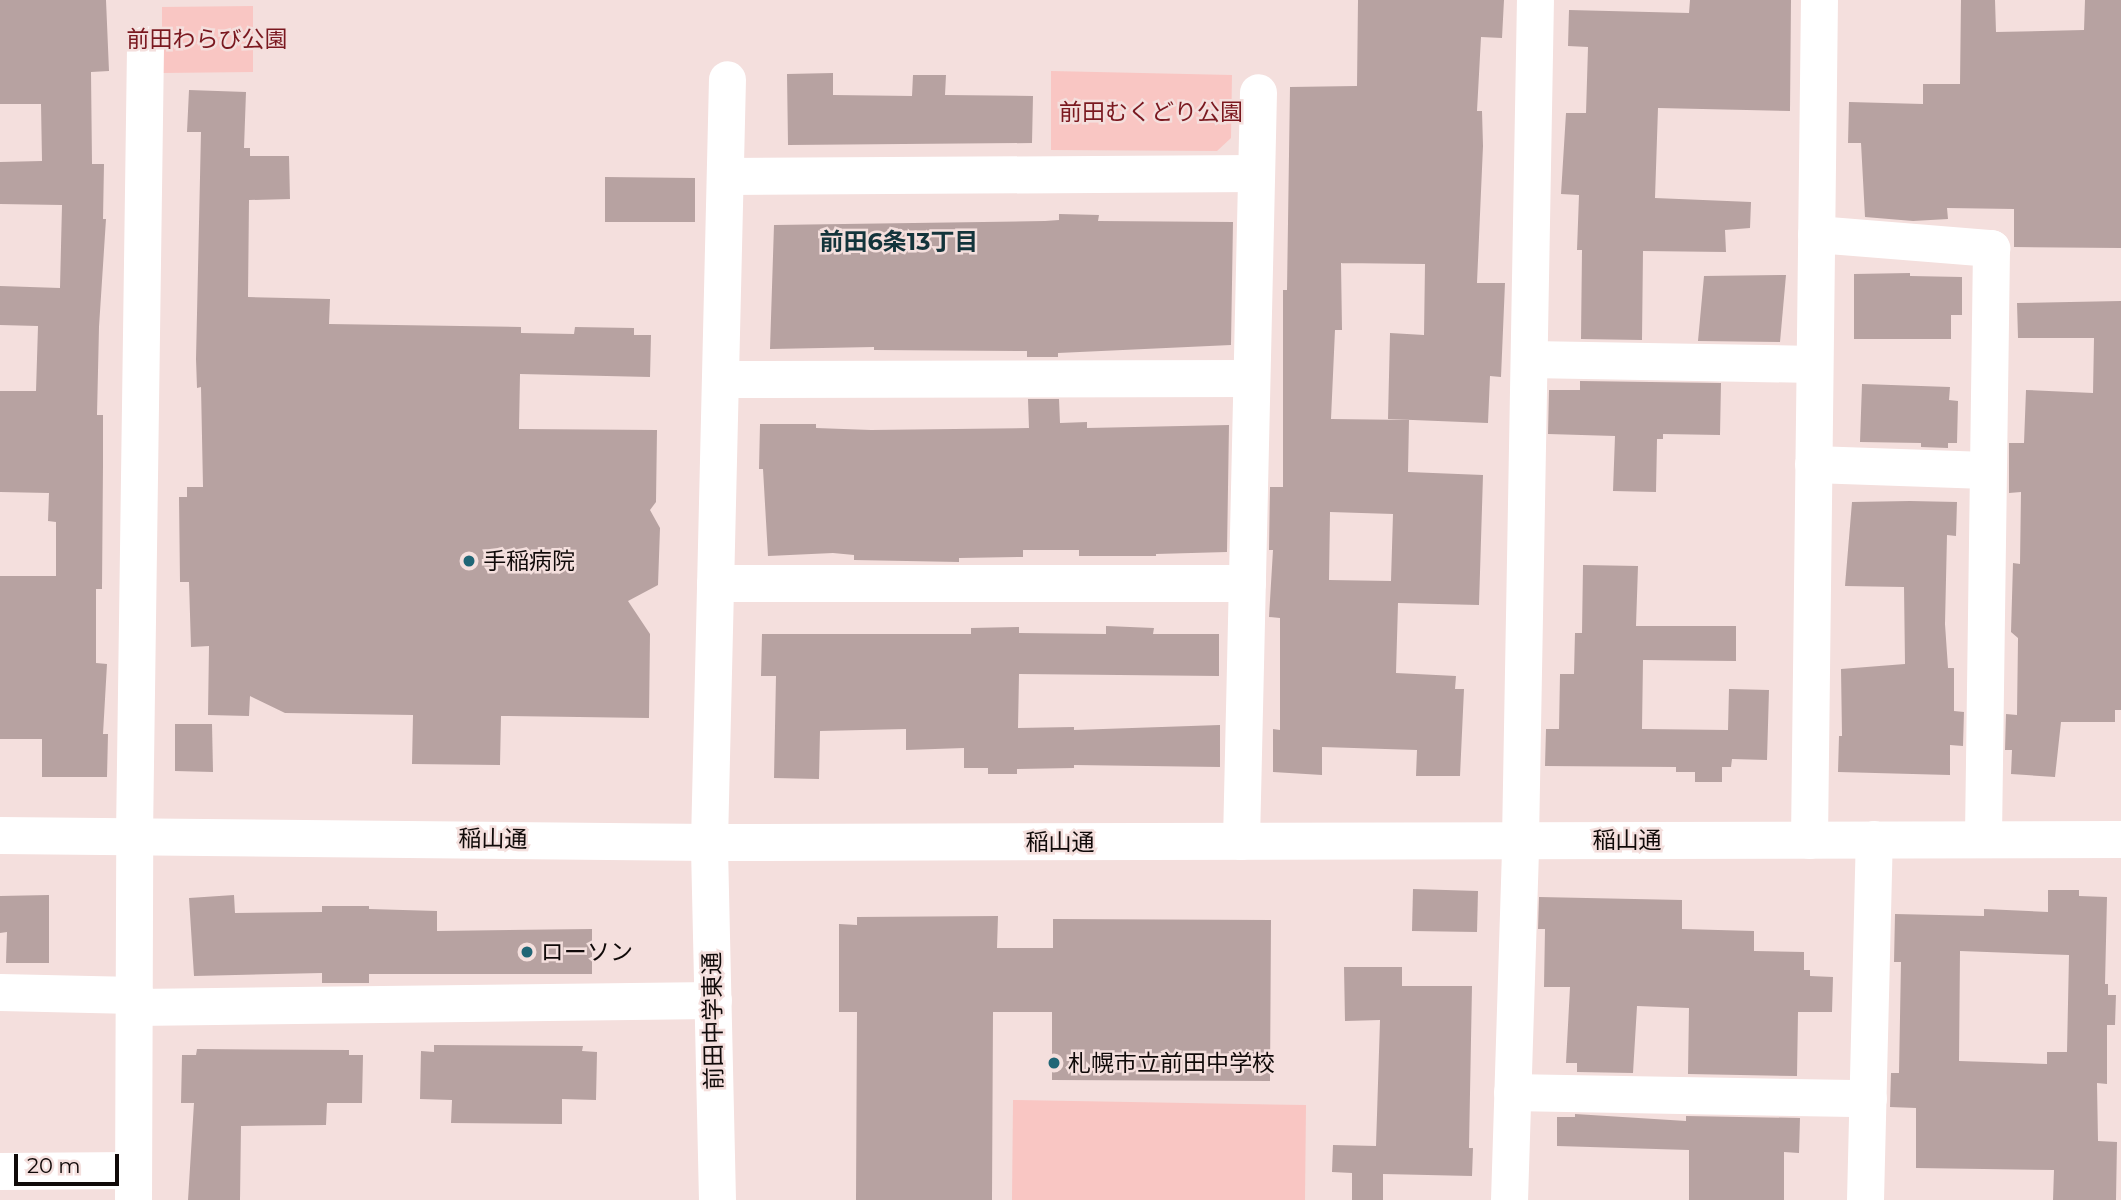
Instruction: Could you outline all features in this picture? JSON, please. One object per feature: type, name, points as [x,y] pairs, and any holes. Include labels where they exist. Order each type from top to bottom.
[{"type":"street","points":[[1509,1200],[1520,841],[1535,0]]},
{"type":"street","points":[[1809,840],[1819,0]]},
{"type":"street","points":[[0,1171],[133,1185],[134,835],[145,44]]},
{"type":"street","name":"前田中学東通","points":[[718,1200],[709,842],[727,79]]},
{"type":"street","points":[[1241,841],[1258,92]]},
{"type":"street","points":[[725,176],[1256,173]]},
{"type":"street","points":[[1816,234],[1991,248],[1983,839]]},
{"type":"street","points":[[1529,359],[1814,364]]},
{"type":"street","points":[[720,379],[1251,378]]},
{"type":"street","points":[[1814,464],[1986,470]]},
{"type":"street","points":[[715,583],[1247,583]]},
{"type":"street","name":"稲山通","points":[[0,835],[709,842],[2121,839]]},
{"type":"street","points":[[1865,1200],[1874,839]]},
{"type":"street","points":[[0,992],[135,1001],[713,1000]]},
{"type":"street","points":[[1512,1093],[1868,1098]]},
{"type":"green space","name":"前田わらび公園","points":[[253,6],[253,72],[162,73],[162,7]]},
{"type":"green space","name":"前田むくどり公園","points":[[1051,71],[1232,75],[1231,138],[1217,151],[1051,150]]},
{"type":"green space","points":[[1013,1100],[1306,1105],[1305,1200],[1012,1200]]},
{"type":"building","points":[[0,0],[106,0],[109,71],[91,72],[92,164],[104,164],[103,219],[106,219],[97,415],[103,415],[103,465],[102,589],[96,589],[96,663],[107,664],[103,734],[108,734],[107,777],[42,777],[42,739],[0,739],[0,576],[56,576],[56,522],[48,521],[49,493],[0,492],[0,391],[36,391],[38,326],[0,325],[0,286],[60,288],[62,205],[0,204],[0,162],[42,161],[41,104],[0,104]]},
{"type":"building","points":[[1358,0],[1504,0],[1502,38],[1481,37],[1477,111],[1482,111],[1483,146],[1477,283],[1505,283],[1501,377],[1490,376],[1488,423],[1388,419],[1390,333],[1424,335],[1425,264],[1341,263],[1342,330],[1335,330],[1331,419],[1409,420],[1408,472],[1483,475],[1479,605],[1398,603],[1396,673],[1456,676],[1455,689],[1464,689],[1460,776],[1416,776],[1417,750],[1322,747],[1322,775],[1273,772],[1273,729],[1280,730],[1280,618],[1269,617],[1273,550],[1269,550],[1270,487],[1283,487],[1283,290],[1287,290],[1290,87],[1357,86]],"holes":[[[1330,512],[1393,514],[1391,581],[1329,580]]]},
{"type":"building","points":[[1690,0],[1791,0],[1790,111],[1658,108],[1655,198],[1751,202],[1750,228],[1725,230],[1726,252],[1643,251],[1642,340],[1581,339],[1582,250],[1577,250],[1579,195],[1561,194],[1566,113],[1586,113],[1588,47],[1568,46],[1569,10],[1689,13]]},
{"type":"building","points":[[1961,0],[1995,0],[1996,32],[2084,30],[2085,0],[2121,0],[2121,248],[2014,247],[2014,209],[1947,208],[1948,219],[1913,221],[1865,217],[1861,143],[1848,143],[1849,102],[1923,104],[1923,84],[1960,84]]},
{"type":"building","points":[[833,73],[833,95],[912,96],[913,75],[946,75],[945,95],[1033,96],[1032,143],[788,145],[787,74]]},
{"type":"building","points":[[189,90],[246,92],[244,148],[250,148],[250,156],[289,156],[290,199],[249,200],[248,297],[330,299],[329,324],[521,327],[521,333],[574,334],[575,327],[634,328],[634,335],[651,335],[650,377],[520,374],[519,429],[657,430],[656,502],[650,510],[660,528],[658,585],[628,601],[650,634],[649,718],[501,716],[500,765],[412,764],[413,715],[285,713],[250,696],[249,716],[208,715],[209,646],[191,647],[189,582],[180,582],[179,497],[187,497],[187,487],[203,487],[201,387],[197,388],[196,359],[201,132],[187,132]]},
{"type":"building","points":[[605,177],[695,178],[695,222],[605,222]]},
{"type":"building","points":[[1059,214],[1099,215],[1098,221],[1233,222],[1231,345],[1058,353],[1058,357],[1027,357],[1027,351],[874,350],[874,347],[770,349],[774,225],[1045,221],[1059,220]]},
{"type":"building","points":[[1910,273],[1910,276],[1962,277],[1962,315],[1951,315],[1951,339],[1854,339],[1854,274]]},
{"type":"building","points":[[1786,275],[1780,342],[1698,341],[1704,276]]},
{"type":"building","points":[[2121,301],[2121,710],[2115,710],[2115,722],[2061,722],[2055,777],[2011,774],[2012,750],[2005,750],[2006,714],[2017,715],[2018,638],[2011,632],[2013,563],[2020,564],[2021,492],[2009,493],[2009,443],[2024,443],[2026,390],[2093,393],[2094,338],[2018,338],[2017,303]]},
{"type":"building","points":[[1580,381],[1721,383],[1720,435],[1663,434],[1663,439],[1657,439],[1656,492],[1613,491],[1615,436],[1548,434],[1549,390],[1580,390]]},
{"type":"building","points":[[1862,384],[1950,387],[1949,400],[1958,401],[1957,443],[1948,443],[1948,448],[1921,447],[1921,443],[1860,442]]},
{"type":"building","points":[[1028,399],[1059,399],[1060,423],[1087,422],[1087,428],[1229,425],[1227,552],[1079,556],[1079,550],[1023,550],[1023,557],[959,558],[959,562],[854,560],[854,555],[833,553],[768,556],[763,469],[759,469],[760,424],[816,424],[816,428],[871,430],[1029,428]]},
{"type":"building","points":[[1852,502],[1957,502],[1956,536],[1947,535],[1945,624],[1948,668],[1954,668],[1954,711],[1964,712],[1963,746],[1950,745],[1950,775],[1838,772],[1839,736],[1842,736],[1841,669],[1905,664],[1904,587],[1845,586]]},
{"type":"building","points":[[1583,565],[1638,566],[1636,626],[1736,626],[1736,661],[1643,660],[1642,729],[1728,730],[1729,689],[1769,690],[1767,760],[1732,759],[1731,767],[1722,767],[1722,782],[1695,782],[1695,772],[1676,772],[1676,767],[1545,766],[1546,729],[1559,729],[1560,674],[1574,674],[1575,633],[1582,633]]},
{"type":"building","points":[[1106,626],[1154,628],[1153,634],[1219,634],[1219,676],[1019,674],[1018,728],[1074,727],[1074,730],[1220,725],[1220,767],[1074,765],[1074,768],[1017,769],[1017,774],[988,774],[988,768],[964,768],[964,748],[906,750],[906,729],[820,731],[819,779],[774,778],[776,676],[761,676],[762,634],[971,634],[971,628],[1019,627],[1019,633],[1106,634]]},
{"type":"building","points":[[175,724],[212,724],[213,772],[175,771]]},
{"type":"building","points":[[1413,889],[1478,891],[1477,932],[1412,931]]},
{"type":"building","points":[[2048,890],[2079,890],[2079,896],[2107,897],[2105,984],[2108,984],[2108,995],[2116,995],[2115,1025],[2107,1025],[2107,1084],[2097,1083],[2098,1141],[2117,1142],[2116,1200],[2053,1200],[2054,1170],[1916,1168],[1916,1108],[1890,1107],[1891,1073],[1899,1073],[1901,962],[1894,962],[1895,914],[1984,916],[1984,909],[2048,912]],"holes":[[[1960,951],[2069,955],[2067,1052],[2047,1052],[2047,1064],[1959,1061]]]},
{"type":"building","points":[[49,895],[49,963],[6,963],[7,932],[0,933],[0,896]]},
{"type":"building","points":[[234,895],[235,913],[322,912],[322,906],[369,906],[369,909],[437,911],[437,931],[592,929],[592,974],[369,974],[369,983],[322,983],[322,973],[194,976],[189,898]]},
{"type":"building","points":[[1539,897],[1682,900],[1682,929],[1754,931],[1754,951],[1804,952],[1804,970],[1810,970],[1810,976],[1833,977],[1832,1012],[1798,1012],[1797,1076],[1688,1074],[1689,1008],[1637,1006],[1633,1073],[1577,1072],[1577,1063],[1566,1063],[1570,987],[1544,987],[1545,929],[1538,929]]},
{"type":"building","points":[[998,916],[997,948],[1053,948],[1053,919],[1271,920],[1270,1081],[1052,1080],[1052,1012],[993,1012],[992,1200],[856,1200],[857,1012],[839,1012],[839,924],[857,925],[857,917]]},
{"type":"building","points":[[1344,967],[1402,967],[1402,986],[1472,986],[1469,1148],[1473,1148],[1472,1176],[1383,1174],[1383,1200],[1352,1200],[1352,1173],[1332,1172],[1333,1145],[1376,1146],[1380,1020],[1345,1021]]},
{"type":"building","points":[[434,1045],[583,1046],[582,1051],[597,1052],[596,1100],[562,1099],[562,1124],[451,1123],[452,1100],[420,1099],[421,1051],[434,1052]]},
{"type":"building","points":[[197,1049],[349,1050],[349,1055],[363,1055],[362,1103],[327,1103],[326,1125],[241,1126],[240,1200],[188,1200],[194,1103],[181,1103],[182,1055],[196,1055]]},
{"type":"building","points":[[1575,1114],[1686,1121],[1686,1116],[1800,1118],[1799,1153],[1784,1152],[1784,1200],[1689,1200],[1689,1150],[1557,1146],[1557,1117],[1575,1117]]},
{"type":"place","name":"手稲病院","points":[[469,561]]},
{"type":"place","name":"ローソン","points":[[527,952]]},
{"type":"place","name":"札幌市立前田中学校","points":[[1054,1063]]},
{"type":"district","name":"前田6条13丁目","points":[[899,242]]}]
